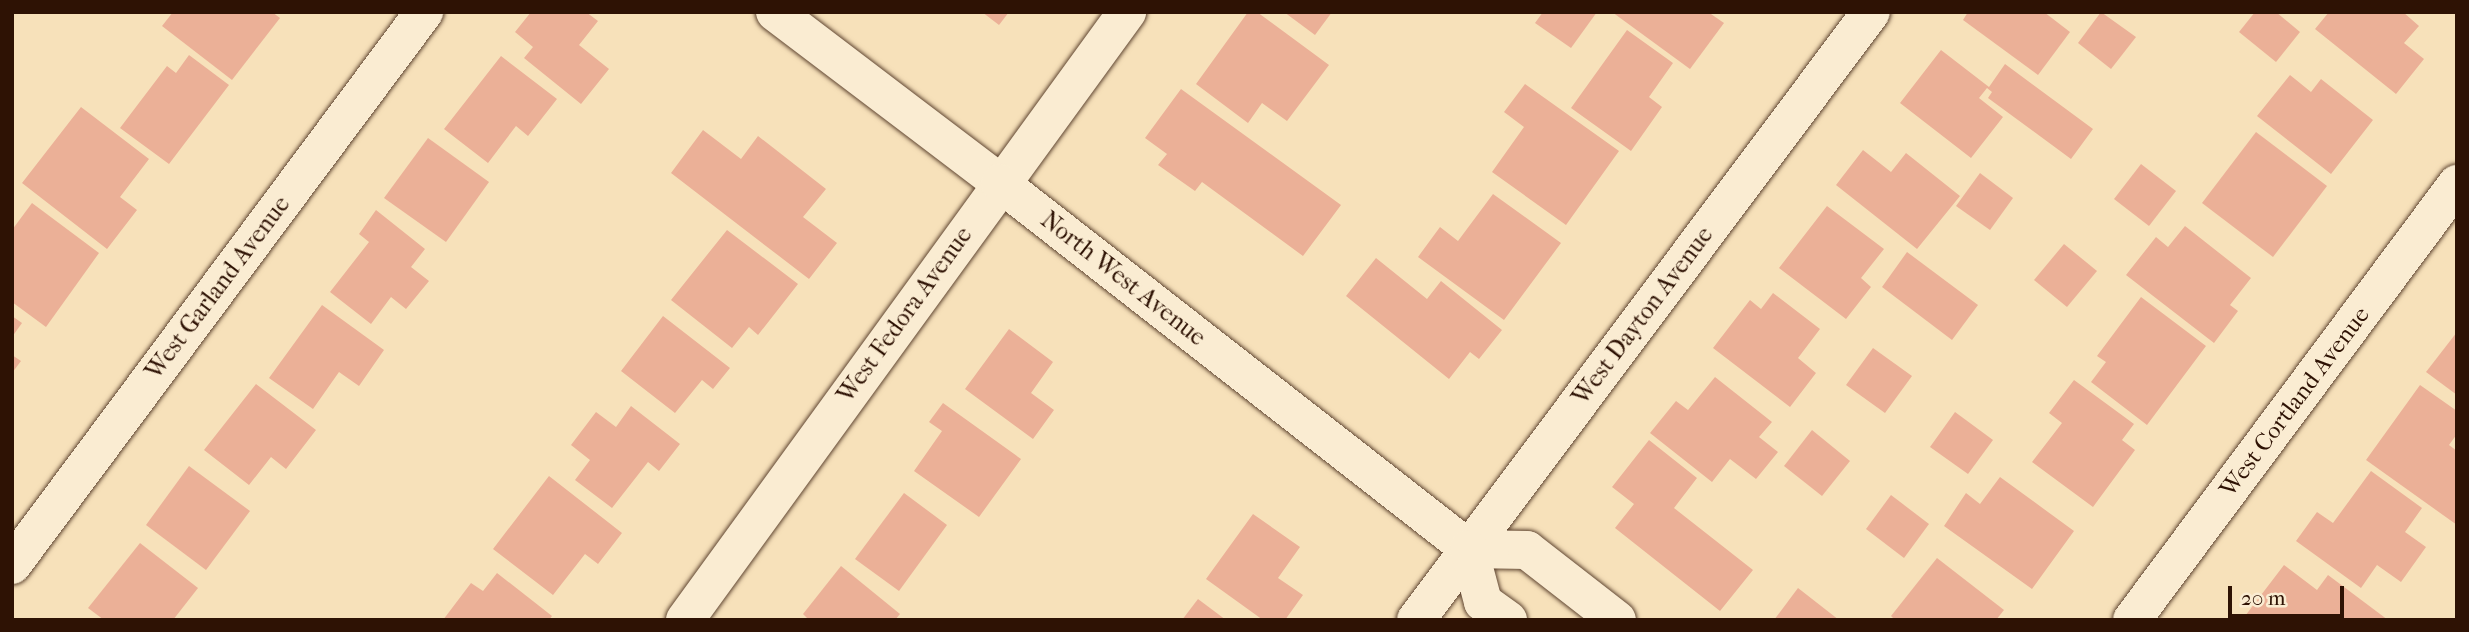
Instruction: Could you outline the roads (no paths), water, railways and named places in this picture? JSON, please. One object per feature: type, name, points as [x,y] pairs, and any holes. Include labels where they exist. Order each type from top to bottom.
[{"type":"street","name":"West Garland Avenue","points":[[12,565],[424,12]]},
{"type":"street","name":"North West Avenue","points":[[775,12],[1000,183],[1469,549]]},
{"type":"street","name":"West Fedora Avenue","points":[[685,620],[1000,183],[1127,12]]},
{"type":"street","name":"West Dayton Avenue","points":[[1416,620],[1871,12]]},
{"type":"street","name":"West Cortland Avenue","points":[[2132,620],[2457,184]]},
{"type":"street","points":[[1508,620],[1483,602],[1469,549],[1527,550],[1617,620]]}]
